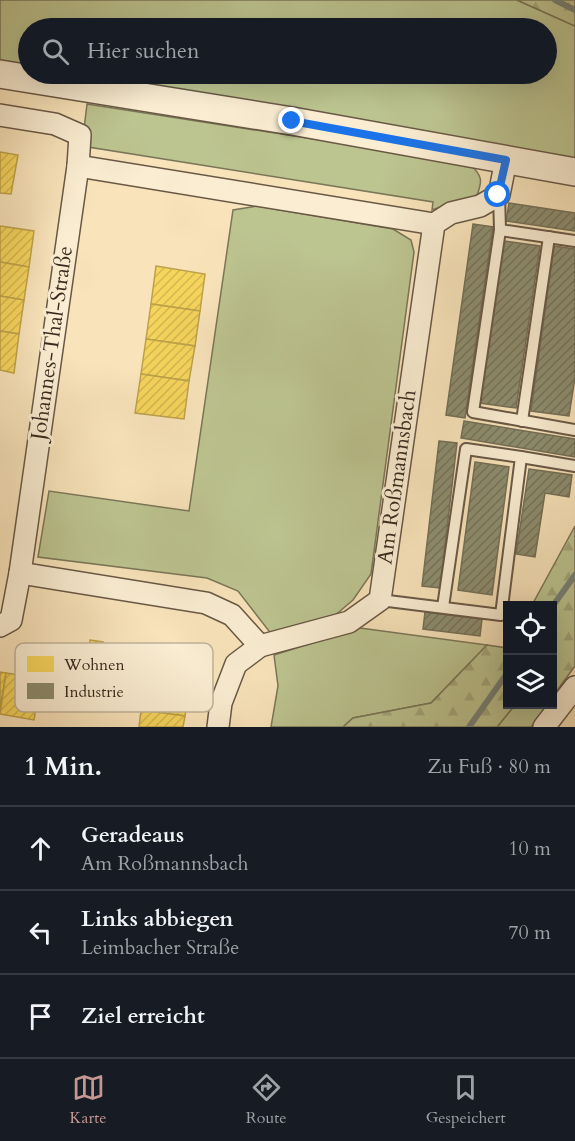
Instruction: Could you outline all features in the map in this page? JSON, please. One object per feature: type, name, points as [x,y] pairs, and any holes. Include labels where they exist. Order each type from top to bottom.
[{"type":"street","points":[[0,74],[18,77]]},
{"type":"street","points":[[62,84],[292,121],[575,172]]},
{"type":"street","name":"Johannes-Thal-Straße","points":[[0,115],[55,124],[80,135],[78,166],[20,573],[11,620],[0,626]]},
{"type":"street","points":[[78,166],[434,224],[451,213],[480,206],[498,195],[506,160]]},
{"type":"street","name":"Am Roßmannsbach","points":[[380,600],[434,224]]},
{"type":"street","points":[[20,573],[206,603],[232,615],[260,646]]},
{"type":"street","points":[[218,727],[221,703],[236,664],[260,646],[349,622],[380,600]]},
{"type":"street","points":[[544,727],[575,687]]},
{"type":"lane","points":[[498,195],[500,230],[473,412],[574,430],[575,417]]},
{"type":"lane","points":[[500,230],[575,241]]},
{"type":"lane","points":[[522,421],[549,237]]},
{"type":"lane","points":[[443,607],[466,449],[575,466]]},
{"type":"lane","points":[[380,600],[501,615],[521,457]]},
{"type":"green space","points":[[0,0],[517,0],[575,26],[575,159],[105,84],[557,84],[557,18],[18,18],[18,70],[0,67]]},
{"type":"green space","points":[[517,0],[575,0],[575,26]]},
{"type":"green space","points":[[87,104],[468,163],[479,175],[480,187],[476,198],[463,199],[432,210],[433,202],[82,146]]},
{"type":"green space","points":[[257,206],[393,229],[411,240],[414,252],[371,574],[353,600],[333,617],[272,635],[238,591],[207,578],[38,557],[49,491],[189,511],[233,210]]},
{"type":"green space","points":[[575,526],[575,666],[557,691],[557,601],[534,601]]},
{"type":"green space","points":[[360,628],[487,645],[431,703],[353,718],[343,727],[271,727],[278,686],[274,655]]},
{"type":"green space","points":[[487,645],[503,647],[503,709],[512,709],[497,727],[343,727],[353,718],[431,703]]},
{"type":"green space","points":[[512,709],[544,709],[531,727],[497,727]]},
{"type":"building: Wohnen","points":[[0,152],[18,155],[11,194],[0,193]]},
{"type":"building: Wohnen","points":[[0,226],[34,231],[29,267],[0,262]]},
{"type":"building: Wohnen","points":[[0,262],[29,267],[24,300],[0,296]]},
{"type":"building: Wohnen","points":[[156,266],[205,274],[200,311],[151,304]]},
{"type":"building: Wohnen","points":[[0,296],[24,300],[19,334],[0,331]]},
{"type":"building: Wohnen","points":[[151,304],[200,311],[195,346],[146,339]]},
{"type":"building: Wohnen","points":[[0,331],[19,334],[14,373],[0,370]]},
{"type":"building: Wohnen","points":[[146,339],[195,346],[189,381],[141,374]]},
{"type":"building: Wohnen","points":[[141,374],[189,381],[184,419],[135,413]]},
{"type":"building: Wohnen","points":[[90,640],[103,642],[103,643],[90,643]]},
{"type":"building: Wohnen","points":[[0,672],[6,673],[0,710]]},
{"type":"building: Wohnen","points":[[6,673],[15,674],[15,712],[35,712],[34,720],[0,714]]},
{"type":"building: Wohnen","points":[[141,712],[185,716],[183,727],[139,727]]},
{"type":"building: Wohnen","points":[[156,712],[186,712],[185,716]]},
{"type":"building: Industrie","points":[[509,203],[575,213],[575,231],[506,221]]},
{"type":"building: Industrie","points":[[473,224],[493,227],[465,418],[446,415]]},
{"type":"building: Industrie","points":[[504,241],[540,246],[516,408],[480,403]]},
{"type":"building: Industrie","points":[[554,246],[575,249],[575,377],[569,416],[531,411]]},
{"type":"building: Industrie","points":[[464,421],[575,439],[575,457],[461,438]]},
{"type":"building: Industrie","points":[[439,441],[457,443],[440,588],[422,586]]},
{"type":"building: Industrie","points":[[475,462],[509,467],[492,595],[458,590]]},
{"type":"building: Industrie","points":[[529,469],[572,475],[569,497],[545,493],[535,557],[516,554]]},
{"type":"building: Industrie","points":[[425,612],[482,619],[480,636],[423,629]]},
{"type":"waterway","points":[[555,0],[575,10]]},
{"type":"waterway","points":[[556,601],[575,575]]},
{"type":"waterway","points":[[469,727],[503,679]]},
{"type":"route","points":[[292,121],[506,160],[498,195]]}]
